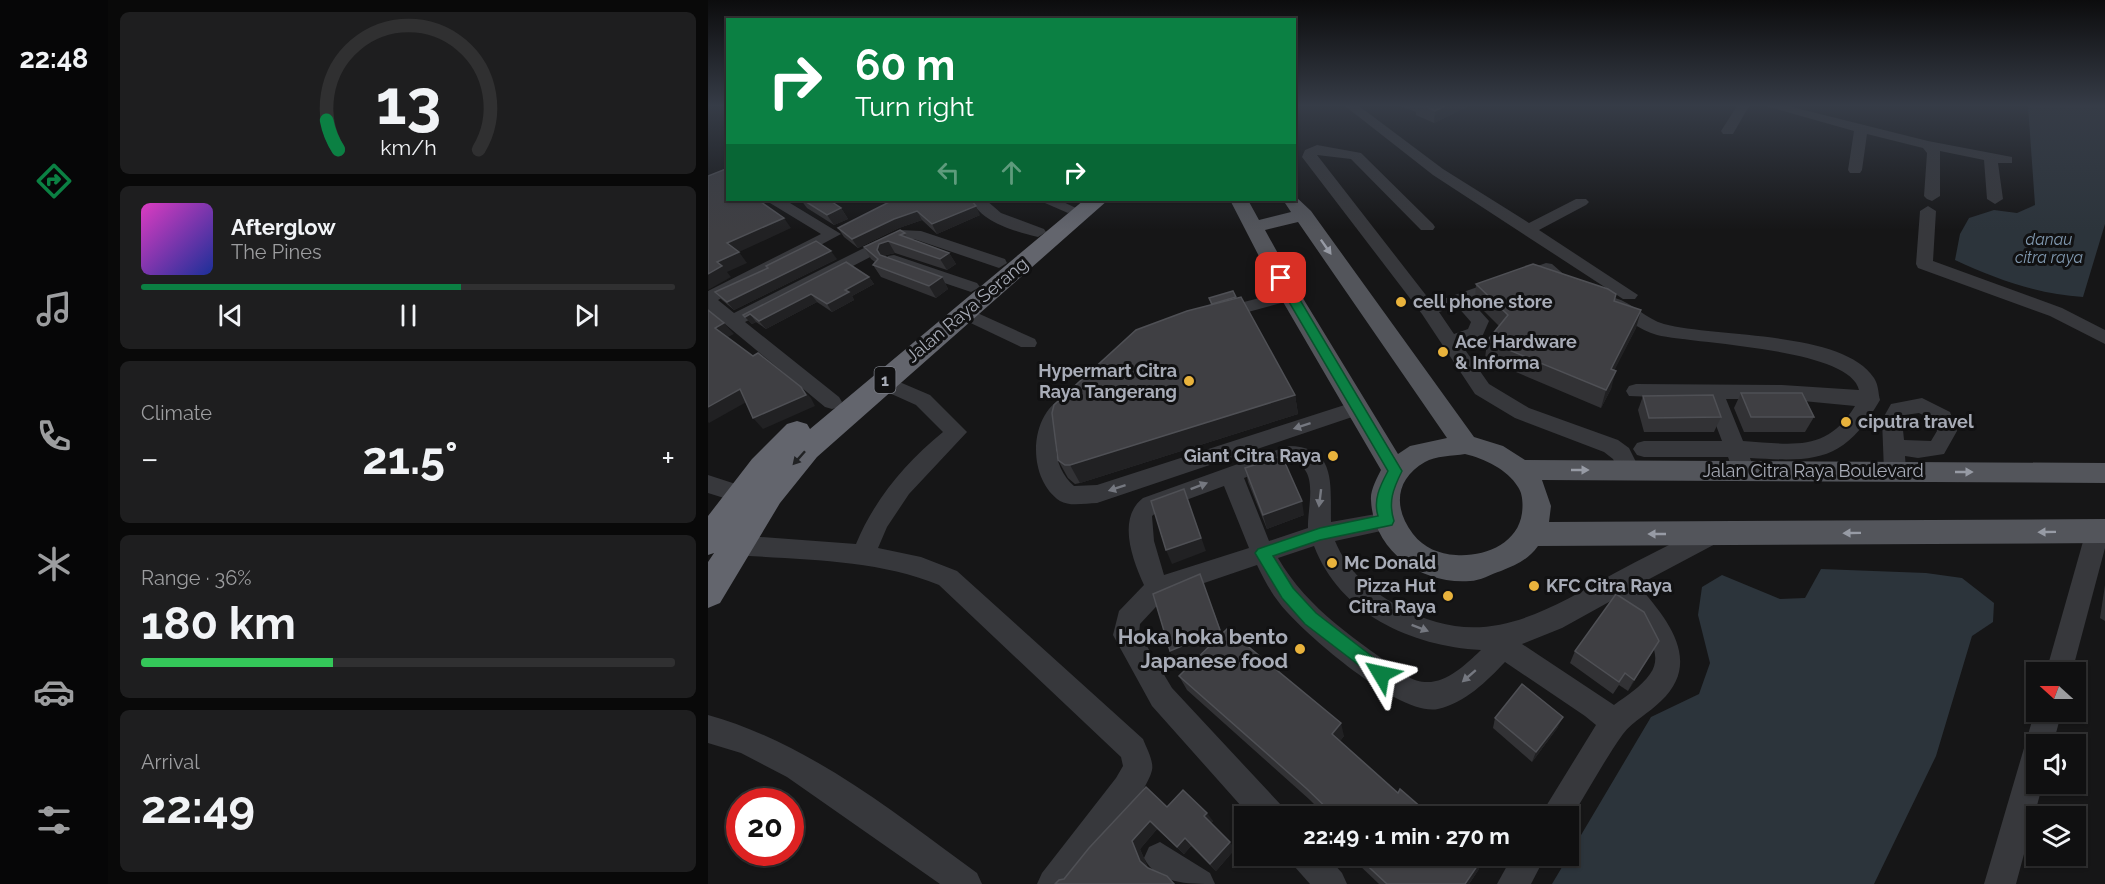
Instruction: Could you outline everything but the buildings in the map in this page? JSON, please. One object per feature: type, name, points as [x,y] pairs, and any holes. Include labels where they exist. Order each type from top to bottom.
[{"type":"highway","name":"Jalan Raya Serang","points":[[708,541],[740,495],[782,447],[832,402],[1096,201]]},
{"type":"highway","name":"Jalan Raya Serang","points":[[708,592],[735,545],[769,494],[800,456],[968,300],[999,263],[1038,232],[1064,202]]},
{"type":"main road","points":[[1240,201],[1290,294],[1395,471]]},
{"type":"main road","points":[[1255,227],[1298,207],[1466,444]]},
{"type":"main road","points":[[1372,433],[1394,441],[1413,442],[1428,434],[1439,421],[1438,406]]},
{"type":"main road","points":[[1466,444],[1486,448],[1506,457],[1521,470],[1534,490],[1538,512],[1532,534],[1518,550],[1498,563],[1473,569],[1447,568],[1422,560],[1402,546],[1387,521],[1383,508],[1385,489],[1395,471],[1408,459],[1425,450],[1445,445],[1466,444]]},
{"type":"main road","name":"Jalan Citra Raya Boulevard","points":[[1521,470],[1629,470],[1740,460],[1894,459],[2105,473]]},
{"type":"main road","points":[[1532,534],[1712,535],[2101,531]]},
{"type":"street","points":[[1405,147],[1526,231],[1629,296]]},
{"type":"street","points":[[1855,170],[1858,147]]},
{"type":"street","points":[[1930,147],[1934,153],[1924,264],[2056,312],[2105,338]]},
{"type":"street","points":[[1944,147],[2007,160]]},
{"type":"street","points":[[1427,228],[1356,156],[1317,149],[1310,153],[1309,157],[1451,341],[1482,389],[1522,413],[1611,446],[1621,454],[1629,470]]},
{"type":"street","points":[[1991,157],[1990,176],[1995,199]]},
{"type":"street","points":[[778,201],[832,234]]},
{"type":"street","points":[[979,201],[981,206],[996,216],[1038,232]]},
{"type":"street","points":[[1526,231],[1581,202]]},
{"type":"street","points":[[832,402],[734,320],[711,293],[852,225]]},
{"type":"street","points":[[734,320],[900,235],[915,234],[999,263]]},
{"type":"street","points":[[894,260],[968,300],[1028,343]]},
{"type":"street","points":[[1428,310],[1546,268],[1565,286],[1662,330],[1738,342],[1784,345],[1825,354],[1854,368],[1867,382],[1870,400],[1853,428],[1841,441],[1816,452],[1740,460],[1644,449]]},
{"type":"street","points":[[1196,321],[1290,294]]},
{"type":"street","points":[[1451,341],[1476,333],[1479,327],[1480,321],[1461,300]]},
{"type":"street","points":[[863,555],[870,536],[912,473],[957,432],[923,400],[883,381]]},
{"type":"street","points":[[1083,389],[1053,420],[1045,443],[1051,479],[1069,495],[1097,494],[1358,408]]},
{"type":"street","points":[[1636,391],[1782,392],[1870,400]]},
{"type":"street","points":[[1713,392],[1740,460]]},
{"type":"street","points":[[1158,588],[1150,573],[1139,528],[1142,512],[1152,504],[1282,455],[1294,453],[1305,457],[1318,471],[1322,492],[1318,510],[1320,534],[1329,558],[1355,591],[1394,618],[1443,637],[1507,641],[1595,705],[1614,723]]},
{"type":"street","points":[[1231,474],[1263,553],[1287,593],[1310,619],[1411,695],[1438,696],[1456,687],[1507,641],[1569,612],[1620,582],[1712,535]]},
{"type":"street","points":[[708,484],[740,495]]},
{"type":"street","points":[[1261,806],[1162,697],[1126,635],[1128,620],[1158,588],[1320,534],[1387,521]]},
{"type":"street","points":[[2062,662],[2101,531]]},
{"type":"street","points":[[735,545],[863,555],[921,567],[948,578],[1133,749],[1138,768],[1126,788],[1053,884]]},
{"type":"street","points":[[1561,806],[1614,723],[1660,683],[1667,667],[1665,640],[1620,582]]},
{"type":"street","points":[[708,729],[740,737],[801,769],[912,842],[955,881]]},
{"type":"street","points":[[2000,884],[2026,790]]},
{"type":"street","points":[[1160,858],[1199,884]]},
{"type":"street","points":[[1315,866],[1331,884]]},
{"type":"street","points":[[1513,884],[1524,866]]},
{"type":"water","name":"danau citra raya","points":[[2031,147],[2105,147],[2105,224],[2083,297],[2049,293],[2017,284],[1955,260],[1960,234],[1969,218],[1994,210],[2017,213],[2035,205]]},
{"type":"water","points":[[1821,569],[1926,573],[1962,578],[1994,603],[1993,622],[1972,636],[1936,756],[1874,884],[1552,884],[1563,866],[1579,866],[1579,838],[1651,717],[1699,694],[1710,663],[1698,615],[1702,587],[1722,575],[1780,599],[1805,598]]},
{"type":"place","name":"cell phone store","points":[[1401,302]]},
{"type":"place","name":"Ace Hardware & Informa","points":[[1443,352]]},
{"type":"place","name":"Hypermart Citra Raya Tangerang","points":[[1189,381]]},
{"type":"place","name":"ciputra travel","points":[[1846,422]]},
{"type":"place","name":"Giant Citra Raya","points":[[1333,456]]},
{"type":"place","name":"Mc Donald","points":[[1332,563]]},
{"type":"place","name":"KFC Citra Raya","points":[[1534,586]]},
{"type":"place","name":"Pizza Hut Citra Raya","points":[[1448,596]]},
{"type":"place","name":"Hoka hoka bento Japanese food","points":[[1300,649]]},
{"type":"route","points":[[1281,278],[1395,471],[1385,489],[1383,508],[1387,521],[1320,534],[1263,553],[1287,593],[1310,619],[1381,674]]}]
